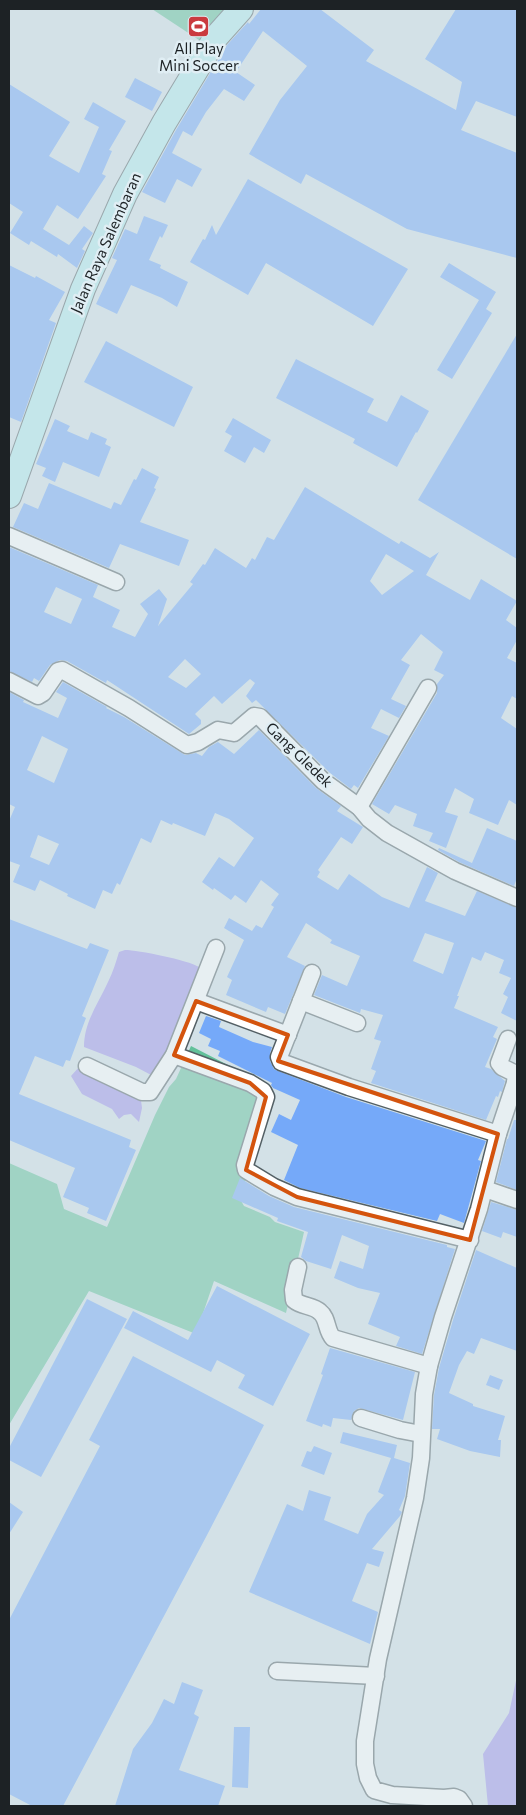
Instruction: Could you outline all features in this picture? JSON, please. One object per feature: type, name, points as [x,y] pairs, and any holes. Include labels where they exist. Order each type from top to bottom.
[{"type":"main road","name":"Jalan Raya Salembaran","points":[[9,496],[83,289],[125,194],[164,122],[216,37],[241,9]]},
{"type":"street","points":[[9,536],[116,582]]},
{"type":"street","name":"Gang Gledek","points":[[9,681],[38,696],[43,693],[56,673],[62,670],[190,746],[218,730],[234,733],[254,716],[258,716],[323,781],[359,807],[369,820],[404,843],[455,871],[517,898]]},
{"type":"street","points":[[359,807],[428,688]]},
{"type":"street","points":[[87,1066],[142,1092],[150,1092],[174,1055],[216,948]]},
{"type":"street","points":[[312,973],[280,1057],[281,1062],[348,1087],[498,1134]]},
{"type":"street","points":[[196,1001],[288,1035]]},
{"type":"street","points":[[302,1001],[357,1023]]},
{"type":"street","points":[[464,1806],[459,1799],[454,1798],[392,1795],[374,1790],[368,1778],[365,1764],[365,1741],[378,1659],[415,1498],[421,1458],[424,1394],[429,1366],[443,1317],[470,1240],[498,1134],[516,1083],[516,1074],[502,1067],[499,1063],[508,1039]]},
{"type":"street","points":[[174,1055],[250,1083],[263,1091],[266,1097],[245,1165],[246,1170],[297,1197],[470,1240]]},
{"type":"street","points":[[485,1189],[517,1200]]},
{"type":"street","points":[[298,1268],[292,1290],[294,1300],[302,1306],[321,1312],[333,1338],[429,1366]]},
{"type":"street","points":[[361,1418],[400,1430],[421,1434]]},
{"type":"street","points":[[277,1671],[376,1676]]},
{"type":"highlighted area","points":[[196,1001],[288,1035],[278,1061],[498,1134],[470,1240],[297,1197],[246,1170],[266,1097],[250,1083],[174,1055]]},
{"type":"green space","name":"All Play Mini Soccer","points":[[152,9],[232,9],[205,44]]},
{"type":"green space","points":[[191,1046],[263,1083],[271,1092],[240,1199],[244,1206],[270,1217],[275,1222],[304,1232],[286,1313],[214,1281],[196,1334],[89,1291],[9,1425],[9,1163],[57,1184],[64,1209],[107,1227],[155,1115],[169,1087],[176,1079]]},
{"type":"shaded area","points":[[125,950],[185,961],[199,967],[204,973],[193,1005],[153,1076],[136,1067],[84,1047],[86,1029],[92,1013],[110,978],[119,952]]},
{"type":"shaded area","points":[[80,1066],[140,1093],[142,1108],[139,1122],[131,1114],[124,1115],[119,1119],[112,1109],[82,1094],[71,1076]]},
{"type":"shaded area","points":[[517,1676],[517,1806],[488,1806],[483,1754],[509,1713]]},
{"type":"building","points":[[261,9],[320,9],[374,50],[366,61],[456,110],[462,82],[425,59],[456,9],[517,9],[517,117],[476,101],[461,130],[517,153],[517,258],[407,229],[306,174],[301,184],[249,154],[280,100],[307,66],[263,31],[236,72],[255,85],[244,101],[224,89],[206,112],[192,136],[183,131],[172,153],[202,169],[192,187],[177,179],[165,203],[142,192],[176,130],[227,45],[248,22],[249,24]]},
{"type":"building","points":[[135,78],[162,92],[152,111],[125,97]]},
{"type":"building","points":[[9,84],[70,122],[49,156],[79,173],[99,127],[84,119],[93,102],[126,121],[109,150],[112,151],[102,174],[106,176],[78,219],[57,205],[43,229],[69,245],[84,226],[93,233],[82,249],[85,251],[77,268],[58,254],[57,257],[31,241],[29,245],[10,233],[23,212],[9,203]]},
{"type":"building","points":[[248,179],[408,269],[373,326],[266,263],[248,295],[190,262],[203,239],[205,240],[212,225],[216,235]]},
{"type":"building","points":[[144,216],[168,225],[162,238],[160,236],[149,260],[161,265],[160,268],[188,282],[177,307],[162,298],[131,285],[117,314],[96,304],[117,260],[112,258],[125,229],[137,234]]},
{"type":"building","points":[[449,263],[496,292],[486,309],[492,313],[452,379],[437,370],[479,300],[440,277]]},
{"type":"building","points":[[9,265],[35,278],[36,276],[65,292],[49,320],[56,323],[21,422],[9,417]]},
{"type":"building","points":[[517,334],[517,559],[418,500]]},
{"type":"building","points":[[106,341],[193,387],[174,427],[84,382]]},
{"type":"building","points":[[296,359],[374,399],[367,412],[387,422],[401,395],[429,411],[397,467],[353,443],[355,439],[276,398]]},
{"type":"building","points":[[233,418],[271,440],[264,453],[254,447],[245,463],[224,451],[232,436],[225,432]]},
{"type":"building","points":[[55,419],[70,426],[67,431],[88,440],[91,432],[107,439],[105,444],[111,447],[99,477],[63,462],[55,482],[42,476],[46,468],[36,464]]},
{"type":"building","points":[[142,468],[159,477],[154,488],[156,489],[140,522],[189,540],[179,566],[120,544],[109,568],[13,527],[24,503],[38,509],[49,483],[111,509],[114,502],[121,505],[134,479],[136,480]]},
{"type":"building","points":[[305,487],[399,544],[401,541],[430,558],[439,552],[426,575],[470,600],[481,579],[517,601],[506,620],[517,628],[517,640],[507,658],[517,663],[517,699],[512,696],[501,718],[517,729],[517,805],[509,800],[498,825],[469,813],[474,799],[455,788],[445,812],[458,816],[446,848],[429,841],[433,833],[413,826],[417,814],[395,805],[389,814],[372,804],[437,693],[437,684],[444,675],[434,670],[443,652],[421,634],[401,660],[410,665],[391,699],[406,706],[399,718],[381,709],[371,728],[389,736],[358,788],[354,785],[351,789],[330,773],[256,700],[252,703],[246,696],[255,683],[250,679],[222,704],[214,696],[195,714],[201,720],[201,724],[189,734],[107,680],[106,683],[67,661],[60,660],[50,665],[39,681],[34,678],[32,682],[9,671],[9,547],[98,585],[93,597],[120,610],[112,627],[135,637],[148,614],[140,604],[159,589],[167,599],[158,626],[193,584],[190,582],[203,564],[205,565],[215,548],[246,568],[252,558],[255,560],[267,537],[274,540]],"holes":[[[386,554],[414,571],[382,595],[370,581]],[[56,587],[82,599],[71,624],[44,612]],[[185,659],[201,674],[186,688],[168,677]]]},
{"type":"building","points":[[63,682],[185,755],[196,753],[202,756],[209,747],[218,742],[234,754],[259,730],[316,788],[341,806],[337,811],[363,827],[352,844],[341,837],[318,870],[320,872],[317,877],[338,890],[349,874],[382,897],[409,908],[427,867],[438,873],[425,901],[465,916],[477,891],[517,908],[517,1021],[501,1013],[508,997],[503,994],[511,978],[499,973],[504,960],[485,952],[481,961],[472,957],[454,1008],[498,1027],[493,1037],[497,1039],[485,1067],[491,1069],[505,1081],[502,1092],[500,1091],[498,1097],[496,1096],[486,1120],[371,1083],[376,1071],[371,1069],[381,1041],[374,1039],[383,1015],[361,1009],[360,1013],[314,995],[322,975],[347,986],[360,956],[330,943],[332,940],[306,923],[287,957],[305,966],[285,1014],[268,1007],[266,1012],[226,995],[232,980],[227,977],[244,940],[224,928],[229,918],[252,931],[256,925],[262,928],[274,907],[271,905],[279,894],[261,880],[246,903],[235,895],[231,900],[202,882],[219,857],[234,867],[254,838],[229,819],[215,813],[205,836],[161,820],[151,843],[141,838],[120,885],[117,883],[112,894],[103,890],[95,909],[67,896],[68,894],[40,880],[35,891],[13,882],[20,865],[9,861],[9,821],[15,807],[9,804],[9,692],[24,700],[23,702],[58,718],[67,698],[56,692]],"holes":[[[42,736],[68,749],[54,783],[27,770]],[[38,835],[59,844],[49,865],[30,857]],[[425,933],[454,943],[443,974],[413,961]]]},
{"type":"building","points":[[487,828],[517,841],[517,878],[514,886],[459,862],[438,850],[439,848],[472,863]]},
{"type":"building","points":[[9,919],[87,949],[90,943],[109,950],[82,1016],[86,1018],[70,1061],[66,1060],[63,1067],[35,1056],[19,1094],[131,1140],[129,1147],[136,1150],[106,1221],[87,1213],[89,1208],[63,1197],[75,1168],[9,1140]]},
{"type":"building","points":[[206,1016],[221,1021],[219,1027],[253,1042],[272,1047],[270,1061],[274,1069],[278,1071],[346,1097],[486,1141],[478,1160],[481,1161],[464,1223],[440,1214],[437,1221],[300,1188],[284,1180],[298,1145],[271,1132],[279,1114],[291,1120],[300,1100],[273,1088],[272,1083],[218,1056],[220,1051],[208,1046],[211,1039],[199,1033]]},
{"type":"building","points":[[514,1120],[517,1120],[517,1190],[496,1182]]},
{"type":"building","points":[[240,1178],[269,1196],[294,1207],[447,1245],[447,1247],[455,1249],[422,1354],[396,1346],[400,1337],[368,1324],[380,1293],[358,1288],[334,1278],[340,1261],[363,1269],[369,1246],[342,1235],[331,1269],[306,1261],[301,1257],[308,1232],[277,1221],[278,1218],[232,1198]]},
{"type":"building","points":[[491,1202],[517,1210],[517,1237],[503,1232],[501,1238],[482,1231]]},
{"type":"building","points":[[476,1250],[517,1268],[517,1351],[481,1338],[474,1354],[467,1351],[459,1365],[449,1393],[473,1404],[473,1406],[505,1416],[498,1440],[501,1440],[500,1457],[470,1451],[437,1439],[440,1429],[432,1429],[434,1395],[439,1368]]},
{"type":"building","points":[[217,1286],[310,1334],[273,1406],[238,1388],[245,1375],[217,1360],[211,1372],[124,1328],[133,1311],[188,1340]]},
{"type":"building","points":[[87,1299],[127,1319],[41,1477],[9,1460],[9,1448]]},
{"type":"building","points":[[330,1348],[415,1372],[403,1420],[359,1408],[354,1411],[351,1420],[333,1418],[331,1427],[323,1424],[322,1427],[306,1421],[323,1375],[321,1374]]},
{"type":"building","points":[[133,1356],[264,1425],[63,1806],[32,1806],[9,1794],[9,1620],[100,1446],[89,1440]]},
{"type":"building","points":[[490,1375],[503,1380],[499,1390],[486,1385]]},
{"type":"building","points":[[343,1432],[397,1445],[394,1458],[410,1463],[405,1496],[399,1510],[402,1512],[372,1549],[384,1552],[379,1567],[367,1563],[352,1601],[378,1612],[370,1644],[249,1592],[287,1504],[303,1511],[309,1490],[331,1497],[324,1520],[358,1534],[367,1514],[384,1495],[378,1492],[391,1458],[340,1443]]},
{"type":"building","points":[[314,1446],[332,1453],[324,1475],[301,1466],[307,1451],[311,1452]]},
{"type":"building","points":[[9,1502],[23,1512],[9,1534]]},
{"type":"building","points":[[182,1682],[203,1690],[194,1714],[199,1717],[179,1770],[225,1786],[218,1806],[115,1806],[133,1749],[152,1723],[164,1699],[174,1704]]},
{"type":"building","points":[[234,1727],[250,1727],[248,1788],[232,1787]]},
{"type":"place","name":"All Play Mini Soccer","points":[[199,26]]}]
